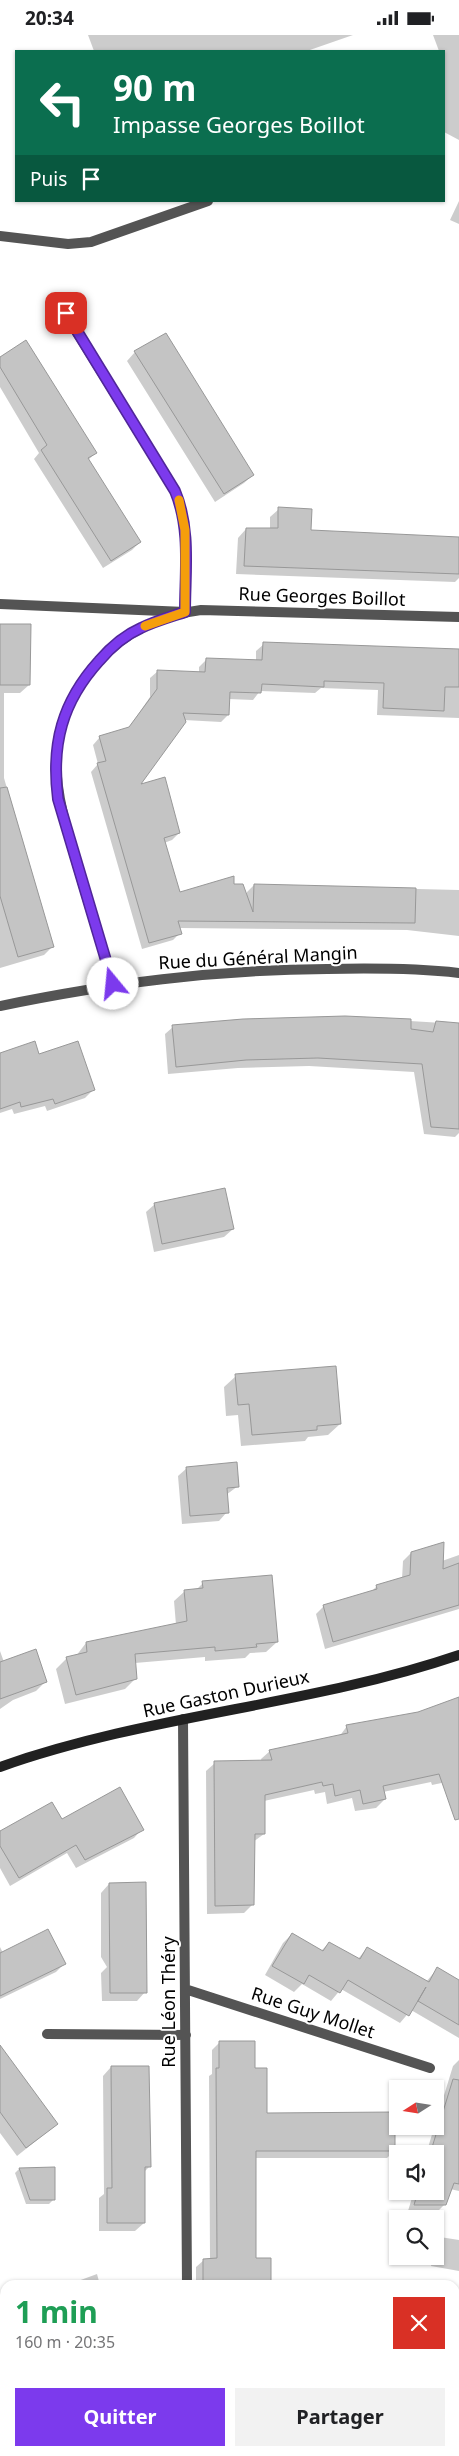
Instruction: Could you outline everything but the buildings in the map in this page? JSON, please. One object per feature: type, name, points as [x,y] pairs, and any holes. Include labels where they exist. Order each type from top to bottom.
[{"type":"main road","name":"Rue Gaston Durieux","points":[[0,1767],[86,1741],[382,1677],[459,1655]]},
{"type":"street","points":[[0,236],[68,244],[91,242],[205,202]]},
{"type":"street","points":[[66,313],[175,491],[182,507],[185,530],[185,612]]},
{"type":"street","name":"Rue Georges Boillot","points":[[0,604],[185,612],[221,610],[459,617]]},
{"type":"street","name":"Rue Georges Boillot","points":[[113,984],[58,799],[56,763],[61,726],[66,711],[82,682],[116,644],[140,628],[185,612]]},
{"type":"street","name":"Rue du Général Mangin","points":[[0,1005],[113,984],[176,976],[264,970],[387,969],[459,973]]},
{"type":"street","name":"Rue Léon Théry","points":[[183,1719],[187,2280]]},
{"type":"street","name":"Rue Guy Mollet","points":[[185,1989],[430,2068]]},
{"type":"street","points":[[47,2034],[186,2035]]},
{"type":"slow traffic","points":[[145,626],[185,612],[185,530],[182,507],[179,500]]},
{"type":"route","points":[[66,313],[175,491],[182,507],[185,530],[185,612],[140,628],[116,644],[104,655],[72,697],[61,726],[58,742],[56,780],[58,799],[113,984]]}]
